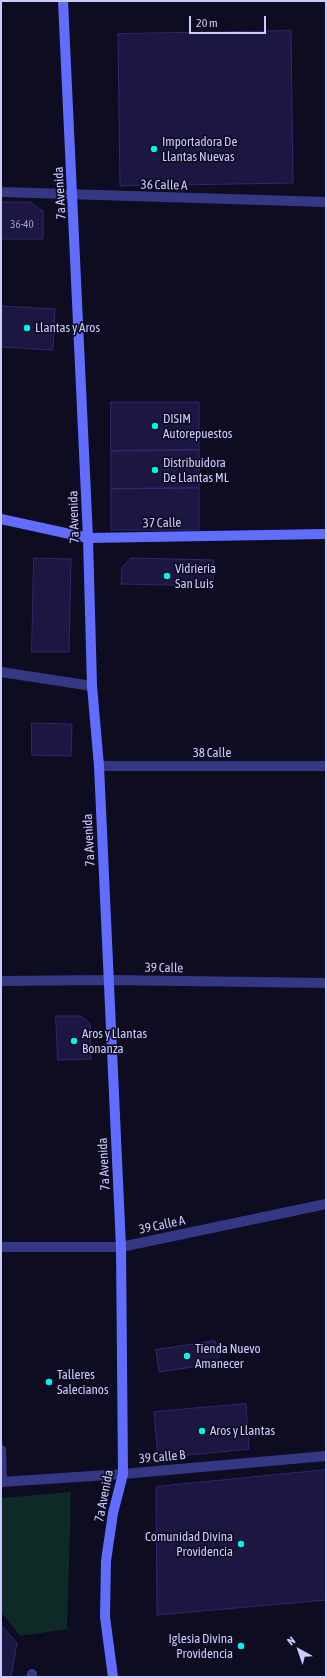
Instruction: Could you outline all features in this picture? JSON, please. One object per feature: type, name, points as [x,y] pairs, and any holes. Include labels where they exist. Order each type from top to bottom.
[{"type":"main road","name":"7a Avenida","points":[[63,1],[88,538],[92,686],[99,766],[121,1247],[123,1474],[113,1513],[106,1561],[105,1616],[113,1677]]},
{"type":"main road","name":"37 Calle","points":[[1,519],[88,538],[326,534]]},
{"type":"street","name":"36 Calle A","points":[[1,192],[73,196],[326,202]]},
{"type":"street","points":[[1,672],[92,686]]},
{"type":"street","name":"38 Calle","points":[[99,766],[326,766]]},
{"type":"street","name":"39 Calle","points":[[1,981],[109,980],[326,983]]},
{"type":"street","name":"39 Calle A","points":[[1,1247],[121,1247],[326,1204]]},
{"type":"street","points":[[1,1450],[1,1482]]},
{"type":"street","name":"39 Calle B","points":[[1,1482],[123,1474],[326,1456]]},
{"type":"green space","points":[[71,1492],[67,1629],[20,1636],[1,1612],[1,1498]]},
{"type":"building","points":[[291,31],[293,183],[120,186],[118,34]]},
{"type":"building","points":[[1,202],[30,202],[43,211],[43,239],[1,239]]},
{"type":"building","name":"Llantas y Aros","points":[[1,306],[55,309],[53,350],[1,347]]},
{"type":"building","name":"DISIM Autorepuestos","points":[[111,402],[199,402],[199,450],[111,451]]},
{"type":"building","name":"Distribuidora De Llantas ML","points":[[199,450],[199,488],[111,489],[111,451]]},
{"type":"building","points":[[199,488],[199,530],[111,530],[111,489]]},
{"type":"building","points":[[34,558],[71,559],[69,652],[32,652]]},
{"type":"building","name":"Vidrieria San Luis","points":[[131,558],[214,560],[213,586],[121,584],[122,568]]},
{"type":"building","points":[[32,723],[72,724],[71,756],[32,755]]},
{"type":"building","name":"Aros y Llantas Bonanza","points":[[56,1016],[81,1016],[90,1024],[91,1059],[58,1060]]},
{"type":"building","name":"Tienda Nuevo Amanecer","points":[[215,1341],[219,1363],[159,1372],[156,1350]]},
{"type":"building","name":"Aros y Llantas","points":[[246,1404],[249,1449],[158,1458],[154,1412]]},
{"type":"building","name":"Comunidad Divina Providencia","points":[[326,1470],[326,1600],[157,1615],[156,1487]]},
{"type":"building","points":[[1,1625],[17,1643],[11,1677],[1,1677]]},
{"type":"place","name":"Importadora De Llantas Nuevas","points":[[154,149]]},
{"type":"place","name":"Llantas y Aros","points":[[27,328]]},
{"type":"place","name":"DISIM Autorepuestos","points":[[155,426]]},
{"type":"place","name":"Distribuidora De Llantas ML","points":[[155,470]]},
{"type":"place","name":"Vidrieria San Luis","points":[[167,576]]},
{"type":"place","name":"Aros y Llantas Bonanza","points":[[74,1041]]},
{"type":"place","name":"Tienda Nuevo Amanecer","points":[[187,1356]]},
{"type":"place","name":"Talleres Salecianos","points":[[49,1382]]},
{"type":"place","name":"Aros y Llantas","points":[[202,1431]]},
{"type":"place","name":"Comunidad Divina Providencia","points":[[241,1544]]},
{"type":"place","name":"Iglesia Divina Providencia","points":[[241,1646]]}]
